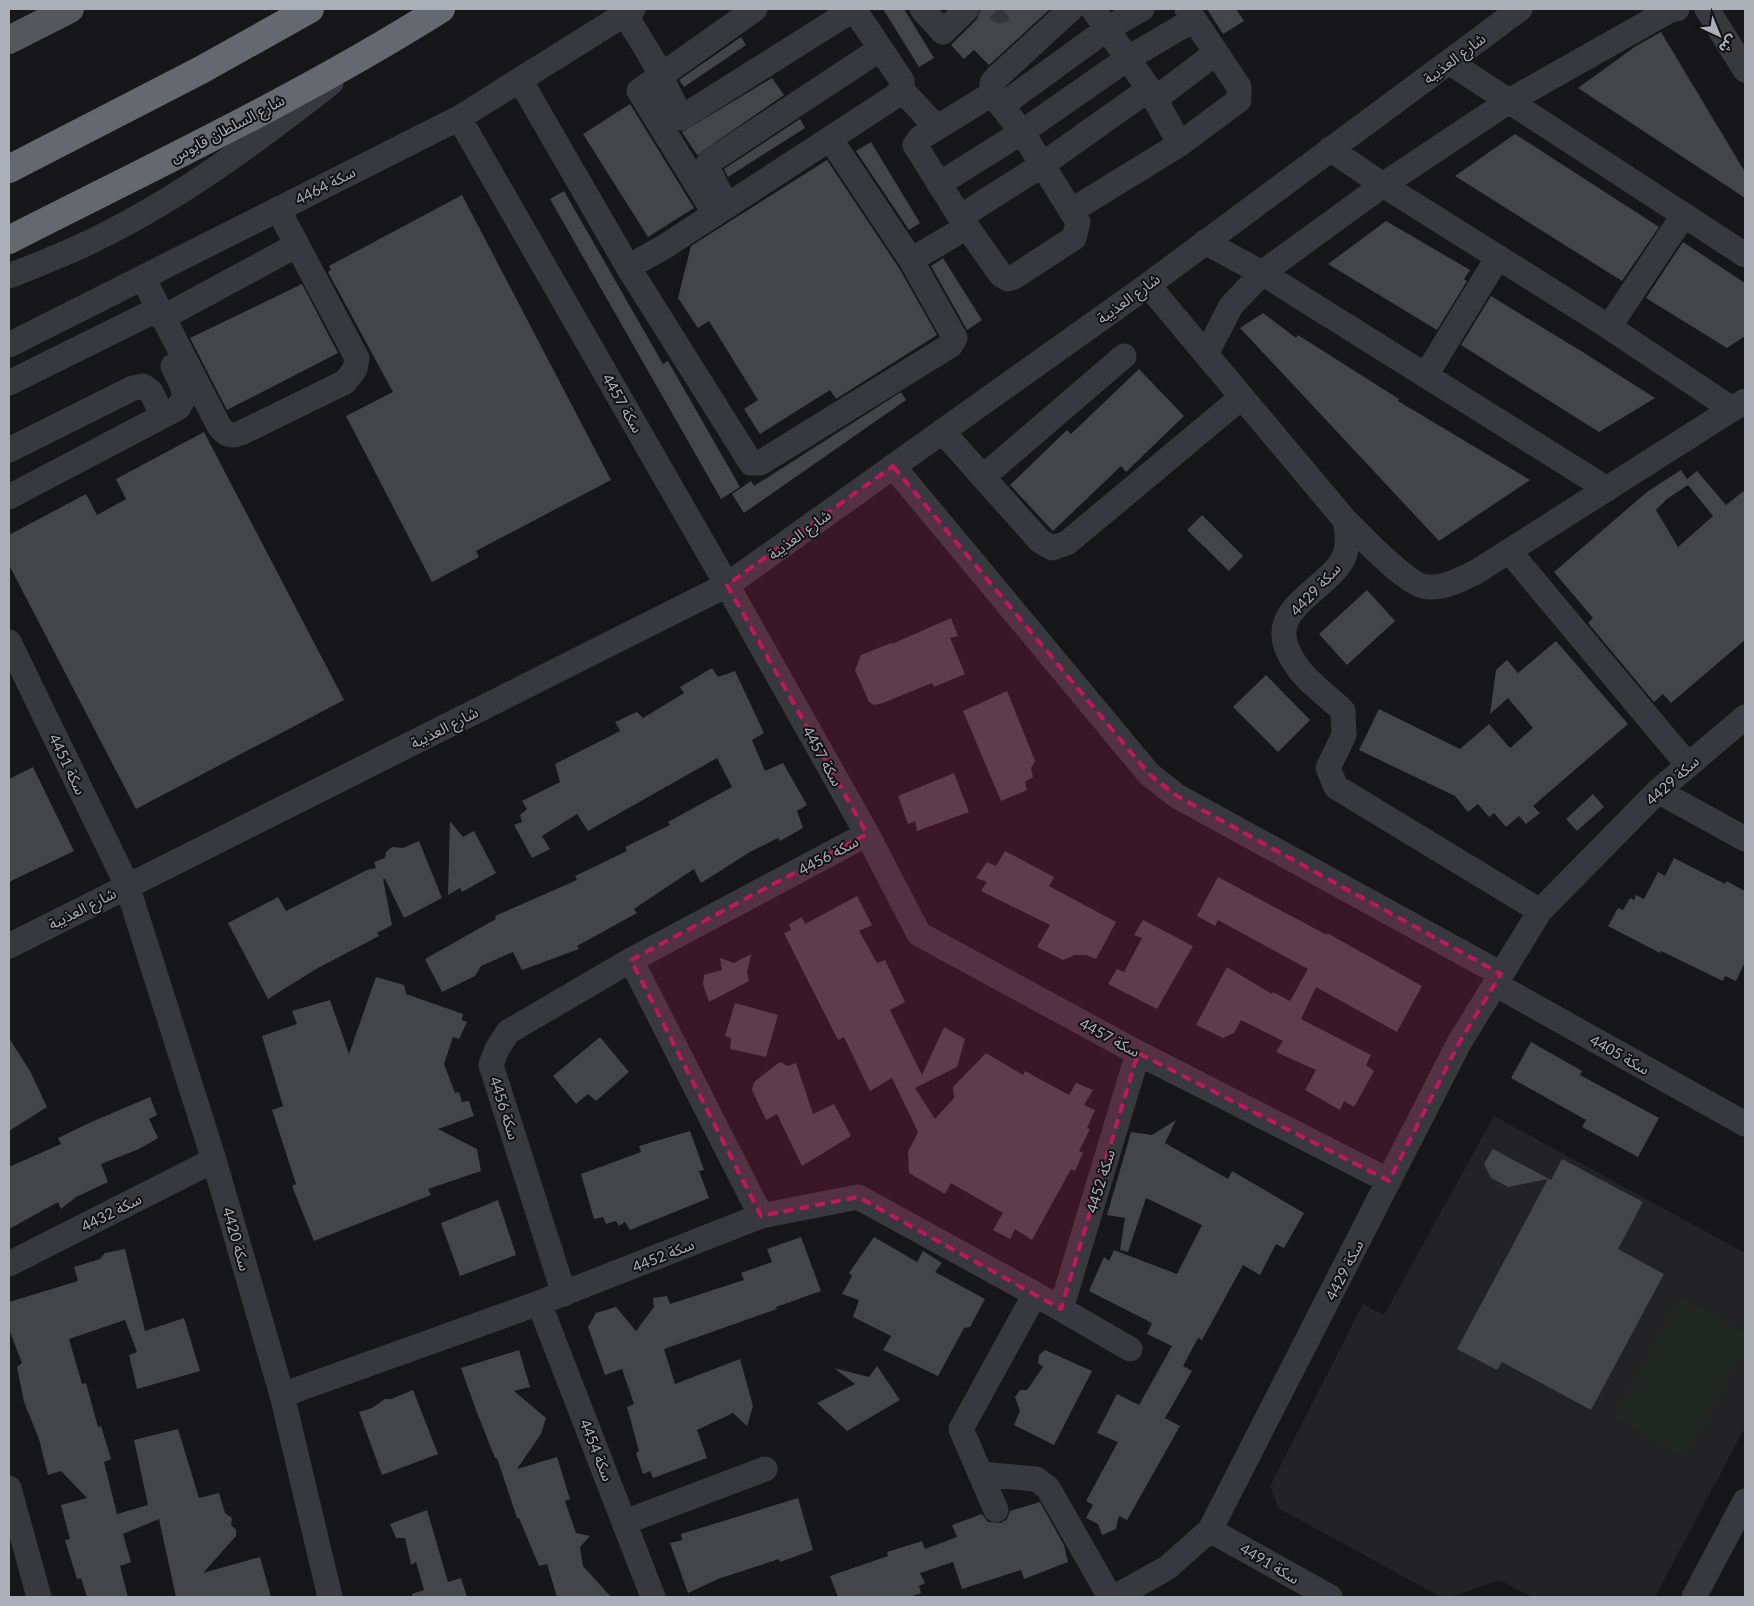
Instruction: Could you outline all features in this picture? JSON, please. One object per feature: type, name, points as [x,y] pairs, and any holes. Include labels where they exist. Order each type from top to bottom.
[{"type":"highway","points":[[9,169],[201,70],[310,9]]},
{"type":"highway","name":"شارع السلطان قابوس","points":[[9,240],[225,130],[374,51],[441,9]]},
{"type":"main road","points":[[9,40],[70,9]]},
{"type":"street","points":[[721,210],[639,91],[755,9]]},
{"type":"street","points":[[629,12],[681,118],[854,9],[902,81],[903,91],[938,128]]},
{"type":"street","points":[[922,9],[942,32],[967,9]]},
{"type":"street","points":[[1071,9],[997,76],[992,83],[997,100],[1022,132],[1078,222],[1074,238],[1014,278],[1008,279],[1001,275],[964,222],[938,184],[915,145],[920,138],[938,128],[997,100],[1142,9]]},
{"type":"street","points":[[1093,9],[1152,94],[1180,144]]},
{"type":"street","name":"شارع العذيبة","points":[[9,946],[727,585],[1148,285],[1520,9]]},
{"type":"street","points":[[1206,354],[1231,306],[1262,273],[1383,185],[1508,101],[1670,10],[1677,9]]},
{"type":"street","points":[[1707,9],[1745,70]]},
{"type":"street","name":"سكة 4464","points":[[9,345],[459,118],[629,12]]},
{"type":"street","points":[[938,184],[1022,132],[1190,14],[1240,87],[1239,100],[1180,144],[1071,211]]},
{"type":"street","points":[[721,210],[707,166],[710,162],[880,49]]},
{"type":"street","points":[[9,276],[99,238],[192,184],[252,144],[374,51]]},
{"type":"street","points":[[911,260],[1042,165],[1216,53]]},
{"type":"street","points":[[1448,62],[1745,255]]},
{"type":"street","points":[[520,80],[628,267],[751,463],[760,463],[950,345],[955,338],[911,260],[831,140]]},
{"type":"street","points":[[628,267],[831,140],[903,91]]},
{"type":"street","name":"سكة 4457","points":[[459,118],[727,585],[867,834],[919,934],[1138,1053],[1389,1181]]},
{"type":"street","points":[[1148,285],[1345,520],[1412,582],[1428,587],[1447,585],[1476,572],[1739,405],[1609,327],[1383,185],[1330,149]]},
{"type":"street","points":[[136,281],[154,316],[219,426],[226,434],[233,436],[241,433],[345,382],[355,368],[358,358],[278,209]]},
{"type":"street","points":[[1609,327],[1683,216]]},
{"type":"street","points":[[1206,242],[1262,273],[1608,489]]},
{"type":"street","points":[[9,383],[154,316],[297,245]]},
{"type":"street","points":[[1426,376],[1498,257]]},
{"type":"street","points":[[9,497],[178,408],[185,396],[154,316]]},
{"type":"street","points":[[32,334],[44,367]]},
{"type":"street","points":[[983,477],[1124,356]]},
{"type":"street","points":[[9,450],[134,388],[144,386],[151,392],[163,416]]},
{"type":"street","points":[[942,431],[1040,541],[1052,548],[1067,544],[1242,397]]},
{"type":"street","name":"سكة 4405","points":[[893,466],[1149,774],[1177,796],[1498,979],[1745,1124]]},
{"type":"street","name":"سكة 4429","points":[[1345,520],[1348,538],[1345,555],[1339,566],[1295,608],[1283,625],[1283,643],[1296,667],[1343,710],[1344,735],[1328,768],[1336,787],[1540,911]]},
{"type":"street","points":[[1510,551],[1688,765]]},
{"type":"street","name":"سكة 4451","points":[[9,642],[127,885]]},
{"type":"street","name":"سكة 4429","points":[[1115,1597],[1167,1568],[1210,1530],[1459,1043],[1540,911],[1658,791],[1745,717]]},
{"type":"street","points":[[1658,791],[1745,839]]},
{"type":"street","name":"سكة 4456","points":[[564,1294],[491,1065],[496,1049],[508,1032],[631,960],[867,834]]},
{"type":"street","name":"سكة 4420","points":[[127,885],[214,1160],[282,1396],[330,1597]]},
{"type":"street","points":[[631,960],[761,1216]]},
{"type":"street","name":"سكة 4452","points":[[1061,1309],[1138,1053]]},
{"type":"street","name":"سكة 4432","points":[[9,1264],[214,1160]]},
{"type":"street","name":"سكة 4452","points":[[282,1396],[564,1294],[761,1216],[858,1197],[1035,1294],[1130,1350]]},
{"type":"street","points":[[996,1510],[962,1429],[1035,1294]]},
{"type":"street","name":"سكة 4454","points":[[539,1303],[653,1597]]},
{"type":"street","points":[[625,1522],[765,1469]]},
{"type":"street","points":[[980,1474],[1036,1478],[1048,1488],[1110,1597]]},
{"type":"street","points":[[9,1488],[39,1597]]},
{"type":"street","points":[[1694,1597],[1745,1501]]},
{"type":"street","name":"سكة 4491","points":[[1210,1530],[1330,1597]]},
{"type":"highlighted area","points":[[893,466],[1149,774],[1177,796],[1501,974],[1459,1043],[1389,1181],[1138,1053],[1061,1309],[858,1197],[761,1216],[631,960],[867,834],[727,585]]},
{"type":"shaded area","points":[[1494,1116],[1745,1253],[1745,1427],[1655,1597],[1532,1597],[1500,1580],[1451,1597],[1441,1597],[1278,1508],[1270,1486],[1363,1304],[1384,1315]]},
{"type":"shaded area","points":[[1680,1296],[1745,1332],[1745,1348],[1686,1458],[1613,1418]]},
{"type":"building","points":[[883,9],[904,9],[934,58],[919,67]]},
{"type":"building","points":[[981,9],[1050,9],[989,65],[974,50],[964,59],[951,45],[977,19]]},
{"type":"building","points":[[1207,9],[1236,9],[1244,21],[1223,34]]},
{"type":"building","points":[[1661,32],[1745,172],[1745,198],[1578,88],[1636,46]]},
{"type":"building","points":[[741,37],[746,45],[684,87],[679,80]]},
{"type":"building","points":[[772,78],[784,95],[697,155],[682,132]]},
{"type":"building","points":[[630,104],[694,208],[648,237],[583,134]]},
{"type":"building","points":[[800,119],[805,128],[728,177],[724,169]]},
{"type":"building","points":[[1515,134],[1659,227],[1622,281],[1455,176]]},
{"type":"building","points":[[871,142],[920,223],[909,230],[856,151]]},
{"type":"building","points":[[827,160],[899,268],[937,335],[836,399],[830,390],[760,434],[744,409],[758,400],[709,321],[698,328],[678,298],[691,246]]},
{"type":"building","points":[[564,191],[663,364],[668,361],[740,487],[721,499],[550,199]]},
{"type":"building","points":[[462,195],[611,480],[476,551],[479,557],[432,582],[346,416],[393,392],[328,272],[331,270],[329,266]]},
{"type":"building","points":[[1386,221],[1470,270],[1464,279],[1467,281],[1437,330],[1328,264]]},
{"type":"building","points":[[1683,242],[1745,283],[1745,336],[1727,348],[1646,298]]},
{"type":"building","points":[[943,258],[982,320],[967,330],[931,266]]},
{"type":"building","points":[[302,284],[338,353],[227,410],[190,338]]},
{"type":"building","points":[[1491,296],[1655,398],[1599,432],[1461,345]]},
{"type":"building","points":[[1263,313],[1296,338],[1298,335],[1399,399],[1398,401],[1530,480],[1439,541],[1240,328]]},
{"type":"building","points":[[1139,369],[1184,416],[1126,472],[1121,466],[1053,531],[1010,485],[1067,430],[1071,434]]},
{"type":"building","points":[[901,392],[906,400],[744,513],[732,494],[751,481],[754,486]]},
{"type":"building","points":[[204,432],[344,700],[136,809],[9,565],[9,535],[86,494],[97,515],[126,499],[116,479]]},
{"type":"building","points":[[1681,470],[1687,479],[1697,471],[1726,505],[1745,490],[1745,640],[1671,703],[1663,694],[1654,702],[1588,623],[1593,618],[1554,572],[1647,492]],"holes":[[[1688,485],[1713,516],[1678,547],[1656,510],[1667,499]]]},
{"type":"building","points":[[1202,515],[1243,556],[1229,571],[1187,530]]},
{"type":"building","points":[[1367,590],[1395,621],[1347,665],[1319,634]]},
{"type":"building","points":[[951,618],[958,636],[950,638],[965,674],[934,687],[932,683],[883,703],[874,705],[869,702],[855,670],[861,655],[892,644]]},
{"type":"building","points":[[1556,641],[1628,724],[1533,806],[1540,813],[1526,824],[1519,816],[1506,827],[1494,813],[1489,817],[1478,804],[1468,812],[1455,796],[1359,750],[1379,709],[1460,749],[1489,724],[1510,748],[1533,728],[1508,698],[1490,714],[1496,670],[1507,660],[1518,673]]},
{"type":"building","points":[[712,668],[718,677],[735,671],[764,733],[752,740],[765,771],[783,763],[807,805],[797,811],[803,828],[780,841],[778,838],[750,852],[701,883],[694,869],[634,909],[637,913],[577,946],[579,949],[522,970],[513,952],[481,966],[475,976],[442,992],[425,959],[496,919],[495,916],[577,880],[575,876],[627,851],[625,847],[670,825],[668,822],[732,787],[717,758],[588,831],[577,814],[542,836],[550,849],[532,858],[514,825],[522,822],[520,815],[527,809],[522,801],[560,782],[555,764],[620,731],[615,722],[637,712],[643,718],[684,693],[680,687]]},
{"type":"building","points":[[1266,675],[1310,720],[1278,752],[1233,707]]},
{"type":"building","points":[[1007,691],[1035,761],[1031,768],[1033,777],[1025,782],[1027,790],[1001,801],[963,711]]},
{"type":"building","points":[[33,767],[74,851],[9,882],[9,779]]},
{"type":"building","points":[[954,773],[969,812],[917,831],[915,821],[908,824],[898,796]]},
{"type":"building","points":[[1593,794],[1604,807],[1577,831],[1566,819]]},
{"type":"building","points":[[450,821],[463,837],[474,831],[496,873],[462,892],[460,888],[448,895]]},
{"type":"building","points":[[419,841],[442,898],[404,918],[385,879],[383,879],[392,925],[377,933],[379,936],[316,969],[268,999],[228,923],[278,897],[286,911],[367,870],[376,868],[374,862],[385,858],[386,852],[392,847],[403,848]]},
{"type":"building","points":[[1005,851],[1054,877],[1049,886],[1116,922],[1096,959],[1086,955],[1075,955],[1063,960],[1037,947],[1050,925],[981,891],[987,882],[976,878],[987,862],[996,866]]},
{"type":"building","points":[[1674,858],[1725,884],[1726,881],[1745,891],[1745,962],[1736,981],[1725,976],[1723,981],[1661,951],[1660,953],[1608,926],[1618,908],[1623,910],[1630,898],[1634,900],[1636,895],[1644,899],[1658,872],[1665,876]]},
{"type":"building","points":[[1218,877],[1327,935],[1327,933],[1422,986],[1397,1032],[1316,987],[1301,1019],[1371,1055],[1366,1065],[1374,1071],[1354,1107],[1344,1101],[1340,1110],[1305,1090],[1316,1070],[1276,1052],[1283,1041],[1241,1020],[1234,1033],[1223,1038],[1196,1025],[1227,967],[1272,994],[1273,992],[1290,1001],[1308,969],[1218,920],[1215,926],[1197,916]]},
{"type":"building","points":[[857,896],[872,925],[859,931],[877,963],[885,960],[905,1002],[890,1010],[922,1075],[944,1027],[965,1039],[957,1067],[915,1088],[935,1119],[954,1098],[953,1087],[986,1053],[1023,1075],[1025,1071],[1069,1095],[1076,1083],[1093,1090],[1084,1105],[1095,1110],[1087,1128],[1090,1129],[1079,1151],[1083,1153],[1075,1171],[1071,1169],[1032,1240],[1015,1229],[1010,1239],[993,1230],[1003,1213],[951,1183],[945,1194],[909,1173],[908,1152],[918,1132],[892,1078],[870,1091],[844,1037],[838,1040],[809,983],[784,933],[791,930],[789,924],[802,917],[805,924]]},
{"type":"building","points":[[1143,920],[1193,946],[1157,1009],[1108,984],[1117,969],[1124,972],[1142,938],[1134,935]]},
{"type":"building","points":[[751,954],[747,973],[749,981],[709,1002],[703,984],[704,975],[722,970],[720,958],[734,963]]},
{"type":"building","points":[[376,977],[404,985],[406,994],[463,1014],[462,1020],[467,1022],[459,1039],[453,1037],[444,1064],[455,1093],[459,1092],[462,1102],[469,1101],[474,1116],[438,1129],[477,1149],[481,1171],[428,1189],[431,1195],[314,1241],[292,1186],[296,1184],[272,1110],[283,1106],[262,1036],[297,1024],[292,1011],[330,1000],[349,1054]]},
{"type":"building","points":[[735,1003],[778,1015],[766,1057],[730,1049],[731,1038],[725,1036]]},
{"type":"building","points":[[600,1037],[629,1072],[596,1101],[588,1094],[576,1104],[553,1076]]},
{"type":"building","points":[[9,1038],[30,1071],[47,1107],[9,1131]]},
{"type":"building","points":[[1531,1042],[1582,1071],[1580,1075],[1659,1118],[1638,1157],[1582,1127],[1586,1120],[1511,1078]]},
{"type":"building","points":[[780,1062],[788,1066],[796,1063],[813,1114],[834,1104],[851,1136],[802,1166],[777,1114],[766,1120],[752,1090],[754,1082]]},
{"type":"building","points":[[150,1097],[157,1115],[149,1119],[158,1138],[139,1149],[101,1164],[108,1182],[76,1197],[61,1209],[58,1202],[9,1229],[9,1167],[61,1144],[58,1138]]},
{"type":"building","points":[[1176,1120],[1165,1143],[1228,1179],[1232,1171],[1304,1213],[1284,1248],[1276,1244],[1260,1275],[1243,1265],[1202,1340],[1198,1338],[1183,1366],[1192,1371],[1165,1418],[1180,1426],[1127,1520],[1119,1516],[1116,1529],[1102,1535],[1098,1524],[1086,1518],[1093,1505],[1086,1501],[1118,1442],[1097,1433],[1117,1394],[1139,1405],[1172,1346],[1147,1334],[1152,1323],[1089,1291],[1104,1257],[1109,1261],[1114,1250],[1177,1274],[1202,1225],[1146,1198],[1128,1252],[1120,1250],[1125,1218],[1107,1215],[1131,1132],[1152,1135]]},
{"type":"building","points":[[690,1131],[704,1170],[699,1171],[709,1198],[630,1230],[625,1222],[619,1226],[616,1221],[606,1224],[603,1217],[594,1219],[581,1174],[641,1152],[639,1146]]},
{"type":"building","points":[[1493,1149],[1551,1180],[1562,1159],[1643,1202],[1618,1249],[1664,1274],[1591,1410],[1502,1362],[1497,1370],[1457,1349],[1548,1179],[1508,1187],[1491,1178],[1484,1164]]},
{"type":"building","points":[[498,1200],[516,1255],[460,1276],[441,1223]]},
{"type":"building","points":[[801,1237],[821,1291],[776,1307],[777,1309],[664,1349],[675,1384],[740,1359],[753,1406],[747,1426],[733,1413],[697,1430],[707,1458],[653,1478],[650,1471],[643,1474],[636,1453],[639,1451],[627,1407],[634,1404],[622,1369],[605,1375],[588,1327],[596,1313],[616,1307],[636,1331],[654,1307],[653,1298],[667,1296],[670,1304],[744,1280],[741,1273],[772,1262],[767,1249]]},
{"type":"building","points":[[874,1237],[917,1262],[923,1251],[942,1263],[935,1272],[985,1299],[970,1327],[964,1328],[938,1376],[883,1350],[891,1336],[853,1317],[859,1300],[842,1294],[852,1276],[849,1273]]},
{"type":"building","points":[[125,1249],[145,1331],[184,1318],[200,1371],[137,1389],[129,1355],[137,1352],[125,1320],[69,1339],[82,1384],[86,1383],[98,1427],[101,1426],[111,1459],[104,1462],[117,1514],[148,1505],[134,1440],[178,1429],[199,1498],[219,1493],[225,1513],[232,1518],[231,1525],[236,1530],[236,1536],[203,1573],[260,1557],[271,1597],[176,1597],[159,1519],[123,1534],[131,1562],[120,1566],[128,1597],[87,1597],[81,1578],[77,1579],[65,1540],[70,1539],[61,1505],[87,1498],[61,1471],[48,1475],[39,1439],[24,1402],[17,1367],[22,1363],[9,1329],[9,1302],[78,1281],[74,1267],[100,1259],[105,1253]]},
{"type":"building","points":[[519,1350],[530,1387],[514,1391],[546,1418],[541,1434],[517,1469],[557,1457],[570,1499],[565,1501],[576,1533],[590,1536],[580,1547],[583,1566],[611,1597],[557,1597],[547,1564],[539,1566],[519,1518],[517,1518],[497,1458],[495,1458],[476,1410],[461,1368]]},
{"type":"building","points":[[1045,1350],[1092,1371],[1054,1445],[1014,1425],[1020,1411],[1015,1397],[1020,1390],[1027,1390],[1043,1367],[1038,1363],[1039,1355]]},
{"type":"building","points":[[877,1366],[900,1400],[847,1431],[817,1403],[855,1384],[834,1368],[869,1377]]},
{"type":"building","points":[[413,1390],[438,1454],[382,1475],[359,1412],[372,1408],[385,1399],[391,1399]]},
{"type":"building","points":[[798,1498],[813,1550],[780,1562],[779,1559],[718,1579],[688,1593],[670,1543],[682,1540],[681,1534]]},
{"type":"building","points":[[1040,1502],[1064,1545],[1068,1562],[1024,1579],[1021,1570],[962,1589],[953,1562],[920,1573],[925,1583],[919,1586],[921,1593],[910,1597],[838,1597],[830,1576],[888,1556],[887,1552],[922,1541],[925,1549],[957,1537],[952,1525],[982,1514],[988,1522],[1001,1523],[1007,1519],[1010,1511]]},
{"type":"building","points":[[427,1510],[448,1582],[461,1578],[467,1597],[412,1597],[412,1594],[424,1590],[416,1562],[411,1565],[405,1538],[396,1538],[390,1524]]},
{"type":"tunnel","points":[[998,9],[1000,11],[1003,9]]}]
